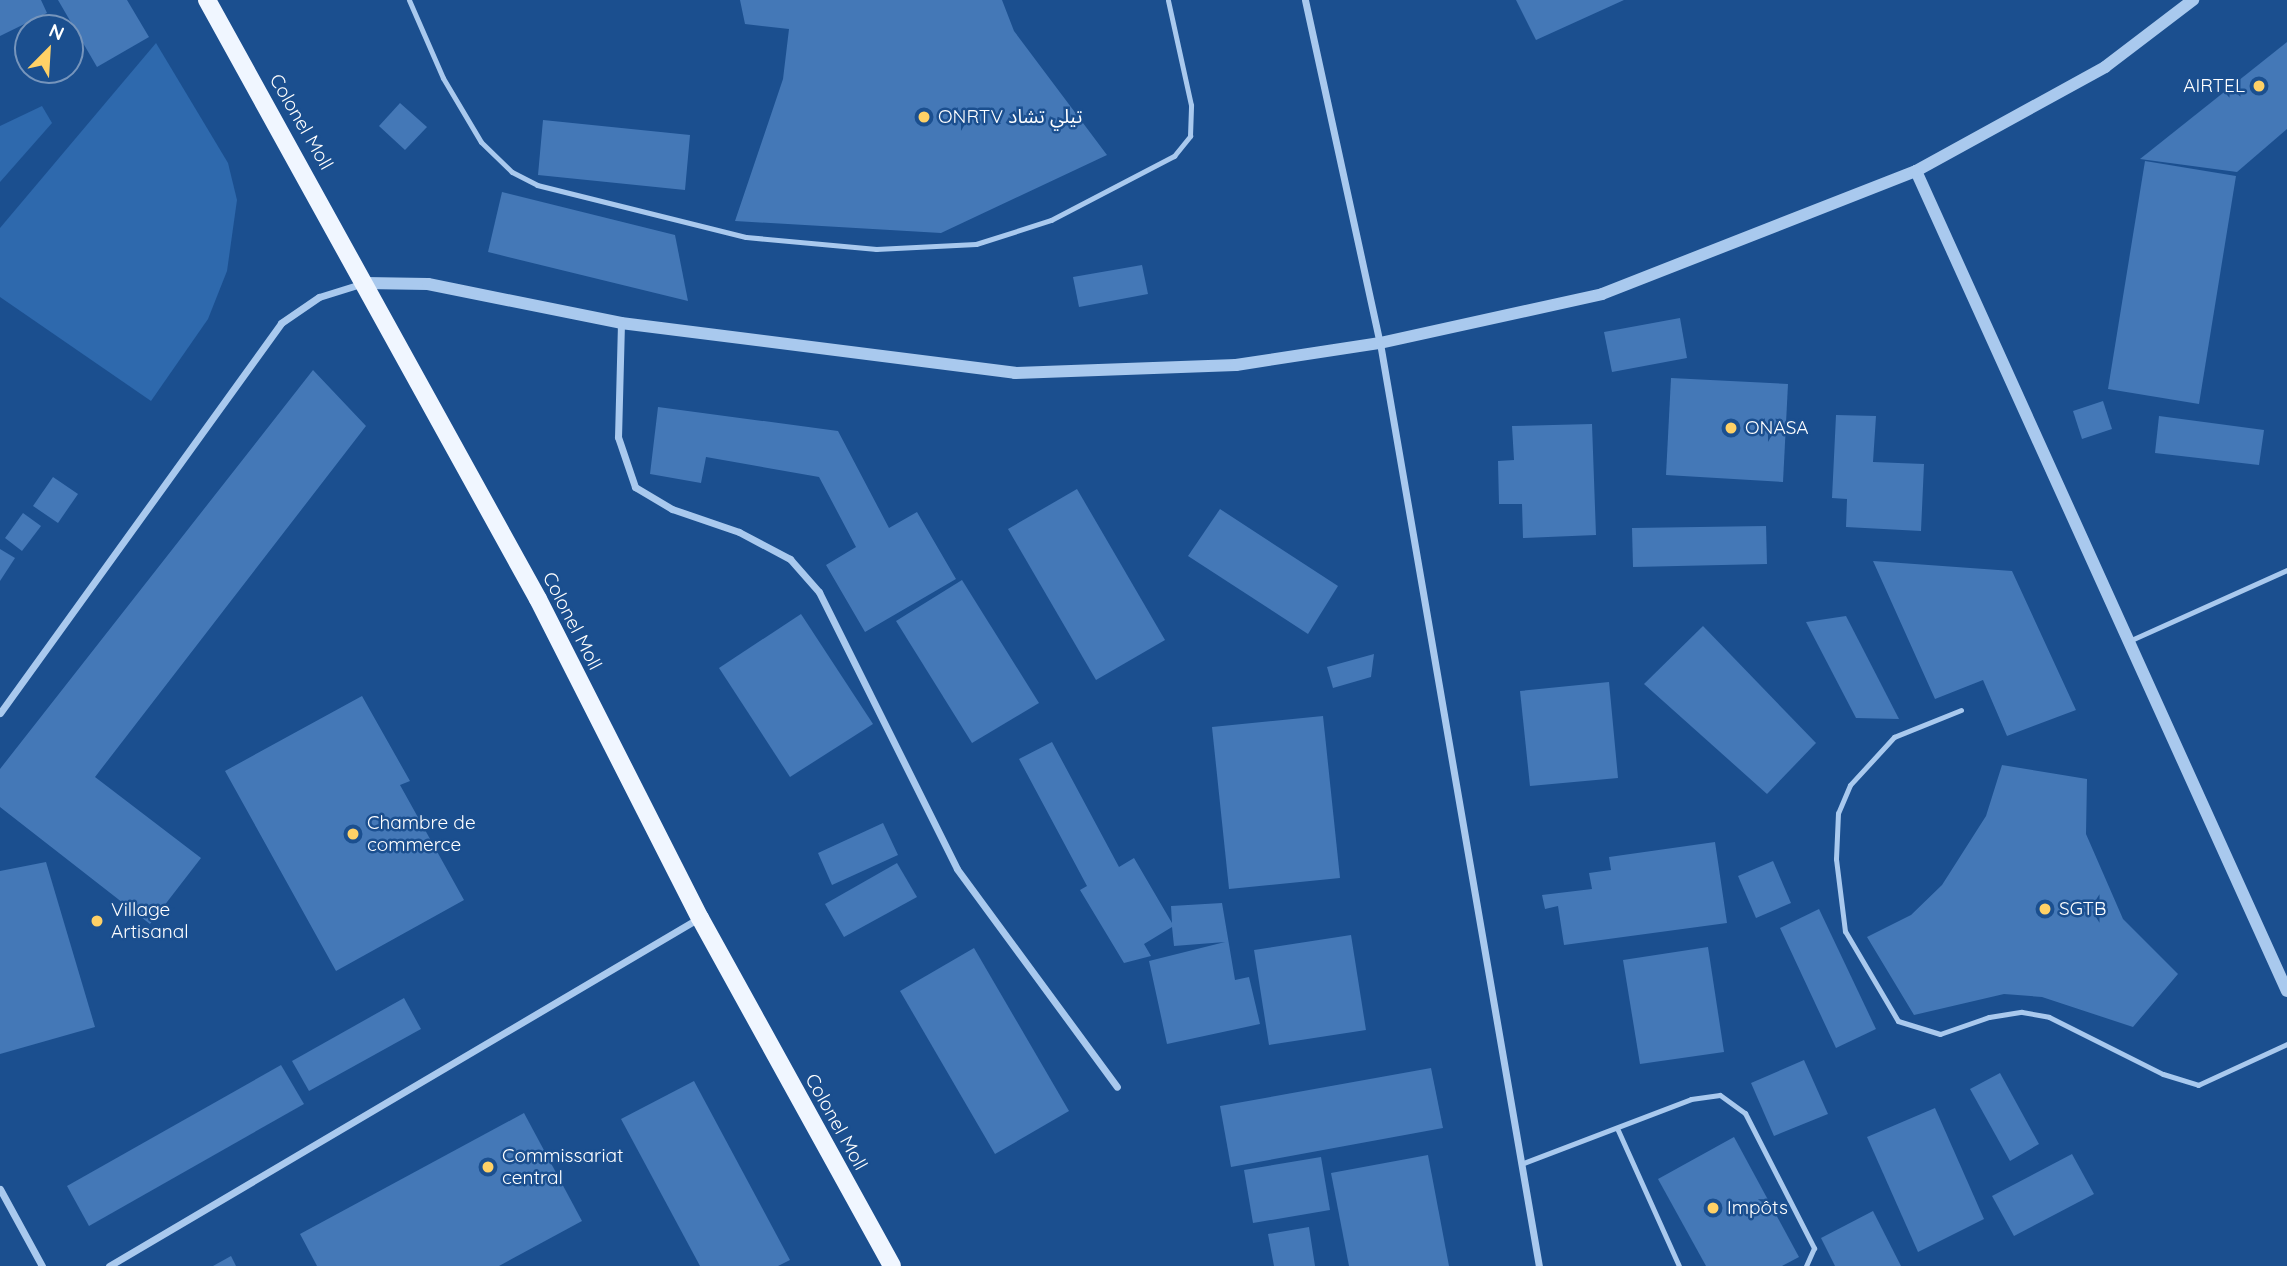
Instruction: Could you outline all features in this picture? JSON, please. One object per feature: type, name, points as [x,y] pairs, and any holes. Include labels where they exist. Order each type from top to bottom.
[{"type":"main road","name":"Colonel Moll","points":[[207,0],[538,599],[700,918],[892,1266]]},
{"type":"street","points":[[1305,0],[1380,343],[1539,1266]]},
{"type":"street","points":[[0,713],[281,323],[319,297],[365,283],[428,284],[498,294],[621,323],[1015,373],[1236,365],[1380,343],[1602,294],[1916,171],[2105,67],[2193,0]]},
{"type":"street","points":[[1916,171],[2287,991]]},
{"type":"street","points":[[621,323],[618,437],[635,486],[672,509],[738,532],[790,559],[819,592],[957,869],[1117,1087]]},
{"type":"street","points":[[108,1266],[700,918]]},
{"type":"street","points":[[0,1189],[42,1266]]},
{"type":"lane","points":[[409,0],[443,78],[481,142],[512,172],[537,186],[746,237],[876,249],[975,244],[1051,220],[1174,156],[1191,136],[1191,105],[1168,0]]},
{"type":"lane","points":[[2129,641],[2287,570]]},
{"type":"lane","points":[[1961,710],[1894,737],[1850,785],[1838,813],[1836,859],[1845,931],[1898,1021],[1940,1034],[2000,1015],[2022,1012],[2049,1017],[2163,1074],[2198,1085],[2287,1044]]},
{"type":"lane","points":[[1521,1164],[1691,1099],[1720,1095],[1745,1113],[1814,1248],[1806,1266]]},
{"type":"lane","points":[[1617,1128],[1679,1266]]},
{"type":"shaded area","points":[[156,43],[228,163],[237,200],[227,271],[208,319],[151,401],[0,297],[0,228]]},
{"type":"shaded area","points":[[42,106],[52,123],[0,182],[0,126]]},
{"type":"building","points":[[0,0],[41,0],[47,13],[14,14],[14,29],[0,36]]},
{"type":"building","points":[[58,0],[127,0],[149,37],[97,67],[84,45],[84,14],[66,14]]},
{"type":"building","name":"ONRTV تيلي تشاد","points":[[740,0],[1002,0],[1014,31],[1107,155],[941,233],[735,221],[783,79],[789,29],[745,24]]},
{"type":"building","points":[[1516,0],[1624,0],[1536,40]]},
{"type":"building","name":"AIRTEL","points":[[2287,42],[2287,129],[2237,172],[2140,159]]},
{"type":"building","points":[[400,103],[427,127],[405,150],[379,126]]},
{"type":"building","points":[[543,120],[690,135],[685,190],[538,175]]},
{"type":"building","points":[[2145,161],[2236,176],[2199,404],[2108,389]]},
{"type":"building","points":[[502,192],[675,235],[688,301],[488,252]]},
{"type":"building","points":[[1142,265],[1148,294],[1079,307],[1073,277]]},
{"type":"building","points":[[1680,318],[1687,358],[1612,372],[1604,332]]},
{"type":"building","points":[[313,370],[366,426],[95,777],[201,858],[150,924],[0,807],[0,769]]},
{"type":"building","points":[[1671,378],[1788,384],[1783,482],[1666,475]]},
{"type":"building","points":[[2103,401],[2112,429],[2082,439],[2073,411]]},
{"type":"building","points":[[658,407],[838,431],[889,528],[917,512],[956,579],[865,632],[826,565],[856,547],[819,477],[706,457],[701,483],[650,474]]},
{"type":"building","points":[[1836,415],[1876,416],[1873,462],[1924,464],[1921,531],[1846,527],[1847,499],[1832,498]]},
{"type":"building","points":[[2159,416],[2264,430],[2259,465],[2155,453]]},
{"type":"building","points":[[1592,424],[1596,535],[1523,538],[1522,504],[1499,504],[1498,461],[1514,460],[1512,426]]},
{"type":"building","points":[[53,477],[78,494],[58,523],[33,506]]},
{"type":"building","points":[[1077,489],[1165,640],[1096,680],[1008,529]]},
{"type":"building","points":[[1220,509],[1338,586],[1308,634],[1188,556]]},
{"type":"building","points":[[23,513],[41,526],[22,551],[5,538]]},
{"type":"building","points":[[1766,526],[1767,564],[1633,567],[1632,528]]},
{"type":"building","points":[[0,549],[15,558],[0,581]]},
{"type":"building","points":[[1873,561],[2012,571],[2076,710],[2007,736],[1983,680],[1935,699]]},
{"type":"building","points":[[962,580],[1039,703],[972,743],[896,621]]},
{"type":"building","points":[[801,614],[873,724],[790,777],[719,668]]},
{"type":"building","points":[[1846,616],[1899,719],[1856,718],[1806,622]]},
{"type":"building","points":[[1703,626],[1816,743],[1767,794],[1644,684]]},
{"type":"building","points":[[1374,654],[1371,677],[1333,688],[1327,667]]},
{"type":"building","points":[[1609,682],[1618,778],[1530,786],[1520,691]]},
{"type":"building","points":[[362,696],[410,781],[400,785],[464,900],[336,971],[225,771]]},
{"type":"building","points":[[1323,716],[1340,878],[1229,889],[1212,727]]},
{"type":"building","points":[[1052,742],[1119,867],[1134,858],[1172,923],[1171,906],[1222,903],[1235,980],[1249,977],[1260,1024],[1167,1044],[1149,961],[1225,942],[1174,946],[1172,927],[1144,944],[1151,956],[1124,963],[1080,890],[1087,886],[1019,759]]},
{"type":"building","points":[[2002,765],[2087,779],[2086,834],[2123,919],[2178,974],[2133,1027],[2042,997],[2004,994],[1914,1015],[1867,937],[1911,915],[1942,885],[1986,816]]},
{"type":"building","points":[[883,823],[898,855],[832,885],[818,853]]},
{"type":"building","points":[[1715,842],[1727,923],[1564,945],[1558,906],[1545,909],[1542,895],[1592,889],[1589,873],[1611,870],[1609,857]]},
{"type":"building","points":[[1773,861],[1791,903],[1756,918],[1738,876]]},
{"type":"building","points":[[46,862],[95,1027],[0,1054],[0,871]]},
{"type":"building","points":[[897,863],[917,897],[844,937],[825,904]]},
{"type":"building","points":[[1819,909],[1876,1029],[1836,1048],[1780,928]]},
{"type":"building","points":[[1351,935],[1366,1030],[1269,1045],[1254,950]]},
{"type":"building","points":[[1708,947],[1724,1052],[1640,1064],[1623,960]]},
{"type":"building","points":[[974,948],[1069,1111],[995,1154],[900,991]]},
{"type":"building","points":[[404,998],[421,1029],[309,1091],[292,1061]]},
{"type":"building","points":[[1804,1060],[1828,1114],[1774,1136],[1751,1083]]},
{"type":"building","points":[[281,1065],[304,1104],[89,1226],[67,1186]]},
{"type":"building","points":[[1431,1068],[1443,1128],[1231,1167],[1220,1106]]},
{"type":"building","points":[[2000,1073],[2039,1144],[2010,1161],[1970,1089]]},
{"type":"building","points":[[694,1081],[790,1260],[778,1266],[700,1266],[621,1119]]},
{"type":"building","points":[[1935,1108],[1984,1219],[1918,1252],[1867,1137]]},
{"type":"building","name":"Commissariat central","points":[[524,1113],[582,1221],[499,1266],[317,1266],[300,1234]]},
{"type":"building","points":[[1734,1137],[1799,1257],[1782,1266],[1706,1266],[1658,1179]]},
{"type":"building","points":[[2072,1154],[2094,1194],[2014,1236],[1992,1196]]},
{"type":"building","points":[[1428,1155],[1449,1266],[1349,1266],[1331,1173]]},
{"type":"building","points":[[1321,1157],[1330,1210],[1253,1223],[1244,1170]]},
{"type":"building","points":[[1873,1211],[1901,1266],[1835,1266],[1821,1238]]},
{"type":"building","points":[[1309,1227],[1315,1266],[1274,1266],[1268,1234]]},
{"type":"building","points":[[231,1256],[236,1266],[213,1266]]},
{"type":"place","name":"AIRTEL","points":[[2259,86]]},
{"type":"place","name":"ONRTV تيلي تشاد","points":[[924,117]]},
{"type":"place","name":"ONASA","points":[[1731,428]]},
{"type":"place","name":"Chambre de commerce","points":[[353,834]]},
{"type":"place","name":"SGTB","points":[[2045,909]]},
{"type":"place","name":"Village Artisanal","points":[[97,921]]},
{"type":"place","name":"Commissariat central","points":[[488,1167]]},
{"type":"place","name":"Impôts","points":[[1713,1208]]}]
